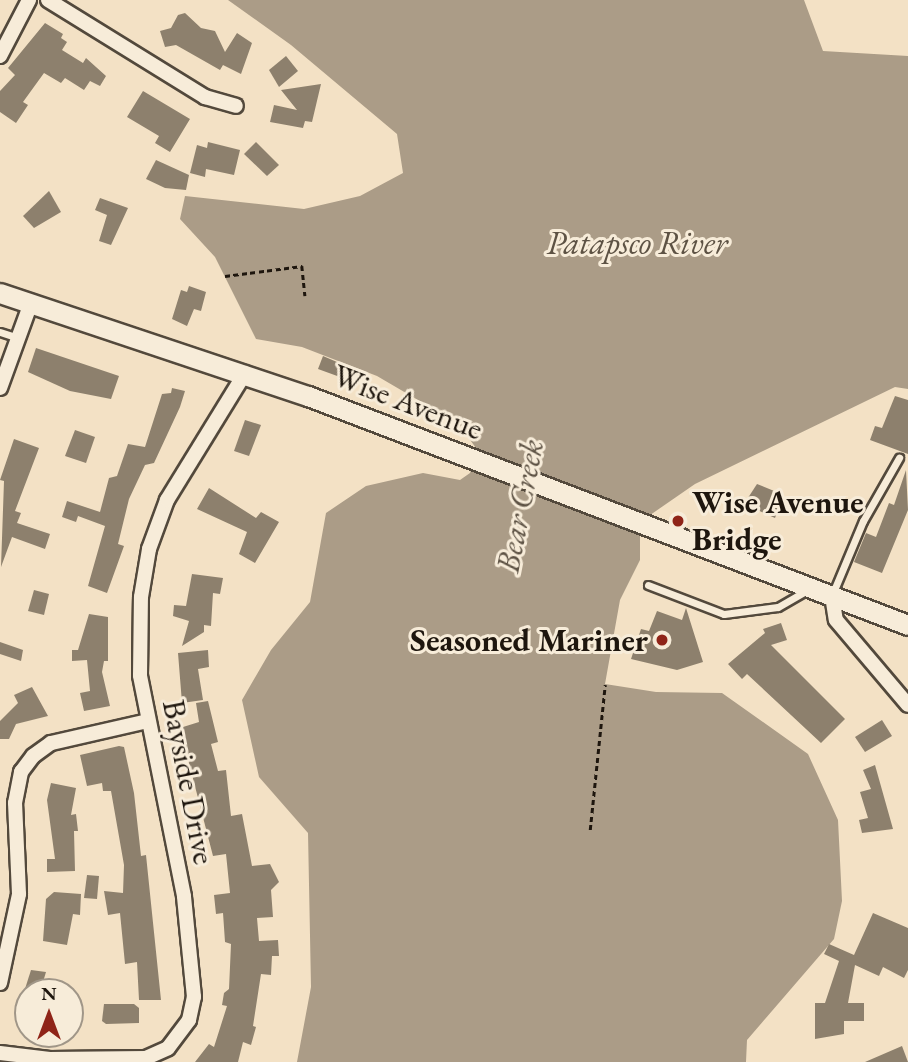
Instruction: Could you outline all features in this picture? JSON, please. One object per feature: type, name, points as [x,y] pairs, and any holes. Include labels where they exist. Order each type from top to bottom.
[{"type":"main road","name":"Wise Avenue","points":[[0,293],[244,373],[908,625]]},
{"type":"street","points":[[0,56],[29,0]]},
{"type":"street","points":[[48,0],[205,97],[236,106]]},
{"type":"street","points":[[0,388],[31,303]]},
{"type":"street","name":"Bayside Drive","points":[[0,1053],[50,1059],[146,1058],[168,1048],[189,1020],[194,997],[184,896],[148,720],[138,632],[149,549],[167,500],[244,373]]},
{"type":"street","points":[[832,596],[836,620],[908,705]]},
{"type":"street","points":[[0,983],[13,942],[19,894],[15,803],[21,772],[33,756],[51,743],[148,720]]},
{"type":"lane","points":[[0,332],[18,338]]},
{"type":"lane","points":[[832,596],[863,521],[899,458]]},
{"type":"lane","points":[[648,585],[724,614],[778,607],[810,588]]},
{"type":"path","points":[[225,276],[302,265],[305,296]]},
{"type":"path","points":[[590,830],[605,685]]},
{"type":"water","name":"Patapsco River","points":[[228,0],[804,0],[823,51],[908,56],[908,389],[895,387],[695,484],[640,522],[640,560],[620,600],[605,684],[656,692],[722,693],[808,754],[838,820],[842,901],[834,939],[747,1040],[746,1062],[297,1062],[311,987],[308,833],[259,777],[242,700],[271,650],[310,602],[326,513],[366,486],[423,473],[460,480],[470,473],[478,451],[459,424],[377,376],[302,347],[256,339],[215,257],[180,219],[185,196],[304,209],[360,196],[403,173],[397,134],[291,45]]},
{"type":"building","points":[[185,13],[201,28],[215,31],[225,52],[237,33],[252,43],[241,74],[223,65],[220,70],[176,45],[165,47],[160,31],[171,28],[178,15]]},
{"type":"building","points":[[45,23],[63,34],[61,38],[67,42],[62,50],[83,63],[86,58],[106,76],[100,86],[90,81],[84,90],[65,78],[61,83],[44,73],[23,102],[28,105],[16,123],[0,112],[0,91],[15,75],[8,68]]},
{"type":"building","points":[[286,56],[298,71],[279,87],[269,70]]},
{"type":"building","points":[[321,84],[312,122],[305,121],[303,128],[270,122],[274,105],[297,110],[281,90]]},
{"type":"building","points":[[143,91],[190,119],[170,152],[155,143],[159,136],[127,117]]},
{"type":"building","points":[[208,142],[240,150],[234,175],[206,169],[205,177],[190,173],[197,145],[207,148]]},
{"type":"building","points":[[256,142],[279,165],[267,176],[244,154]]},
{"type":"building","points":[[156,160],[189,175],[186,190],[165,188],[146,179]]},
{"type":"building","points":[[49,191],[61,212],[34,228],[23,216]]},
{"type":"building","points":[[100,198],[128,208],[111,245],[99,241],[107,215],[95,210]]},
{"type":"building","points":[[189,286],[206,292],[201,311],[194,309],[187,326],[172,319],[181,290],[187,292]]},
{"type":"building","points":[[36,348],[119,376],[111,399],[70,391],[28,372]]},
{"type":"building","points":[[323,356],[344,365],[340,377],[318,369]]},
{"type":"building","points":[[172,388],[185,391],[180,407],[154,463],[145,465],[129,499],[118,544],[124,546],[107,593],[88,586],[105,526],[78,516],[76,522],[62,517],[67,501],[100,512],[109,478],[117,476],[128,444],[145,447],[162,394],[171,393]]},
{"type":"building","points":[[895,396],[908,400],[908,454],[870,440],[875,426],[882,428]]},
{"type":"building","points":[[245,420],[261,425],[249,456],[234,451]]},
{"type":"building","points":[[75,430],[95,437],[86,463],[65,456]]},
{"type":"building","points":[[14,439],[39,448],[15,511],[21,513],[17,523],[50,534],[45,549],[12,537],[1,567],[4,481],[0,480]]},
{"type":"building","points":[[906,470],[908,510],[882,573],[854,562],[866,533],[876,537],[889,503],[894,505]]},
{"type":"building","points":[[757,484],[784,495],[775,518],[744,504]]},
{"type":"building","points":[[209,488],[256,518],[261,512],[279,522],[255,563],[239,554],[247,532],[197,509]]},
{"type":"building","points":[[192,574],[223,578],[220,594],[213,593],[211,626],[204,625],[204,632],[182,646],[189,621],[173,616],[174,605],[186,606]]},
{"type":"building","points":[[34,590],[49,594],[44,615],[28,611]]},
{"type":"building","points":[[686,608],[703,662],[677,670],[631,659],[641,629],[649,631],[657,611],[682,620]]},
{"type":"building","points":[[89,614],[108,617],[108,661],[104,661],[102,672],[110,706],[84,711],[80,693],[90,691],[87,660],[72,661],[72,650],[78,650]]},
{"type":"building","points":[[781,623],[787,640],[771,645],[845,719],[821,743],[747,674],[742,679],[728,664],[765,633],[763,629]]},
{"type":"building","points":[[0,642],[23,650],[21,661],[0,654]]},
{"type":"building","points":[[208,650],[209,667],[198,669],[203,700],[182,703],[178,653]]},
{"type":"building","points":[[32,687],[48,716],[16,724],[9,739],[0,739],[0,721],[18,703],[14,695]]},
{"type":"building","points":[[208,701],[218,742],[211,744],[218,771],[226,770],[231,816],[242,814],[252,866],[270,864],[279,882],[271,890],[273,917],[257,918],[259,941],[278,940],[279,956],[272,956],[271,975],[261,974],[253,1026],[256,1027],[251,1045],[243,1042],[238,1062],[195,1062],[209,1044],[214,1047],[227,1006],[222,1005],[224,993],[229,989],[231,944],[225,942],[223,913],[216,914],[214,895],[230,893],[226,854],[213,856],[182,736],[183,727],[199,722],[196,703]]},
{"type":"building","points":[[882,720],[892,736],[865,752],[855,737]]},
{"type":"building","points":[[124,747],[134,793],[141,856],[146,855],[161,1000],[139,1000],[137,962],[125,964],[120,913],[108,915],[104,891],[123,893],[124,865],[111,791],[103,791],[102,783],[87,786],[80,755]]},
{"type":"building","points":[[875,765],[893,829],[862,833],[859,820],[868,818],[860,792],[871,789],[863,770]]},
{"type":"building","points":[[51,783],[76,788],[71,815],[76,814],[78,831],[74,831],[75,871],[47,872],[47,859],[55,859],[47,800]]},
{"type":"building","points":[[87,875],[99,876],[97,899],[84,898]]},
{"type":"building","points":[[54,892],[81,894],[80,915],[73,914],[67,945],[43,941],[46,899]]},
{"type":"building","points":[[873,913],[908,928],[908,970],[904,978],[883,967],[879,976],[855,965],[848,1003],[864,1003],[864,1021],[844,1021],[844,1034],[815,1039],[815,1003],[825,1003],[839,961],[824,954],[829,944],[854,955]]},
{"type":"building","points":[[31,970],[46,972],[44,978],[28,978]]},
{"type":"building","points":[[104,1004],[134,1004],[139,1008],[139,1023],[106,1024],[102,1021]]},
{"type":"building","points":[[902,1046],[908,1062],[865,1062]]},
{"type":"place","name":"Wise Avenue Bridge","points":[[678,521]]},
{"type":"place","name":"Seasoned Mariner","points":[[662,640]]},
{"type":"water label","name":"Bear Creek","points":[[520,506]]}]
